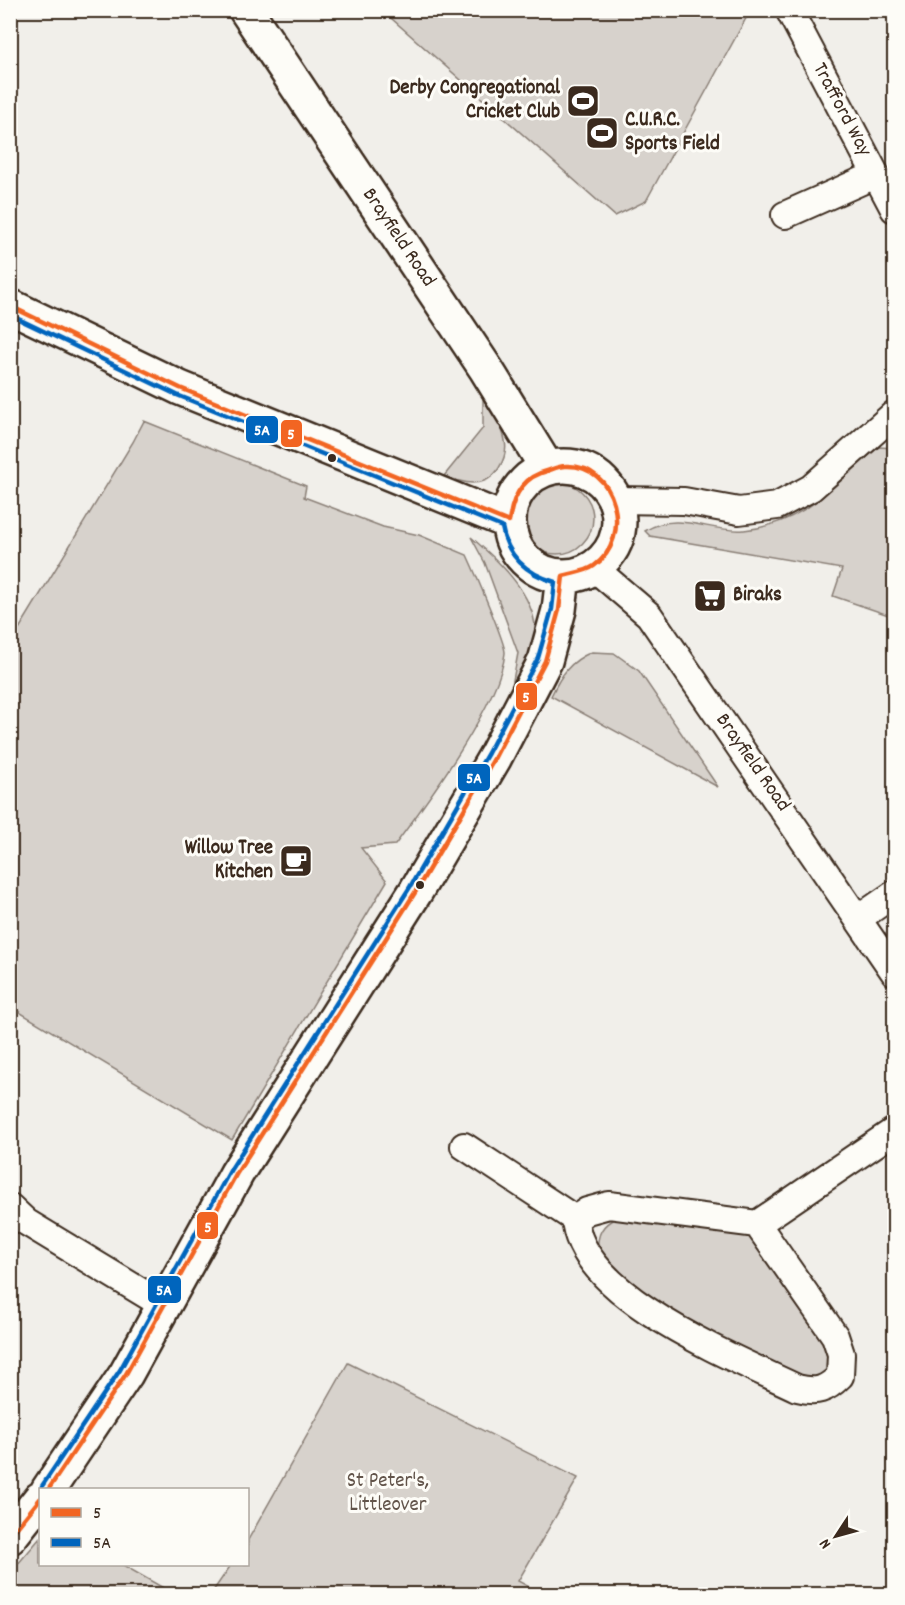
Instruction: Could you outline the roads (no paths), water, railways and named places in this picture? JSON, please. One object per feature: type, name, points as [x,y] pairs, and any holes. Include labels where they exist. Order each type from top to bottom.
[{"type":"street","name":"Brayfield Road","points":[[246,10],[486,369],[548,468]]},
{"type":"street","name":"Trafford Way","points":[[789,10],[894,209]]},
{"type":"street","points":[[785,215],[875,175]]},
{"type":"street","points":[[10,306],[180,388],[509,522]]},
{"type":"street","points":[[615,500],[684,501],[739,511],[777,506],[811,488],[894,415]]},
{"type":"street","points":[[570,466],[584,470],[607,486],[615,500],[619,515],[616,539],[605,558],[578,572],[547,573],[531,564],[515,544],[509,522],[514,500],[520,487],[534,475],[548,468],[570,466]]},
{"type":"street","name":"Brayfield Road","points":[[578,572],[649,615],[894,972]]},
{"type":"street","points":[[49,1488],[126,1374],[237,1173],[433,865],[495,757],[545,661],[559,610],[578,572]]},
{"type":"street","points":[[859,918],[894,894]]},
{"type":"street","points":[[575,1219],[587,1211],[609,1205],[757,1224],[894,1131]]},
{"type":"street","points":[[464,1146],[575,1219]]},
{"type":"street","points":[[10,1207],[26,1222],[163,1305]]},
{"type":"street","points":[[575,1219],[576,1234],[598,1271],[676,1331],[797,1388],[814,1392],[830,1387],[840,1376],[841,1354],[835,1336],[757,1224]]},
{"type":"street","points":[[10,1537],[39,1500]]},
{"type":"place","name":"Derby Congregational Cricket Club","points":[[583,101]]},
{"type":"place","name":"C.U.R.C. Sports Field","points":[[602,133]]},
{"type":"place","name":"Biraks","points":[[710,596]]},
{"type":"place","name":"Willow Tree Kitchen","points":[[296,861]]},
{"type":"park label","name":"St Peter's, Littleover","points":[[388,1494]]}]
